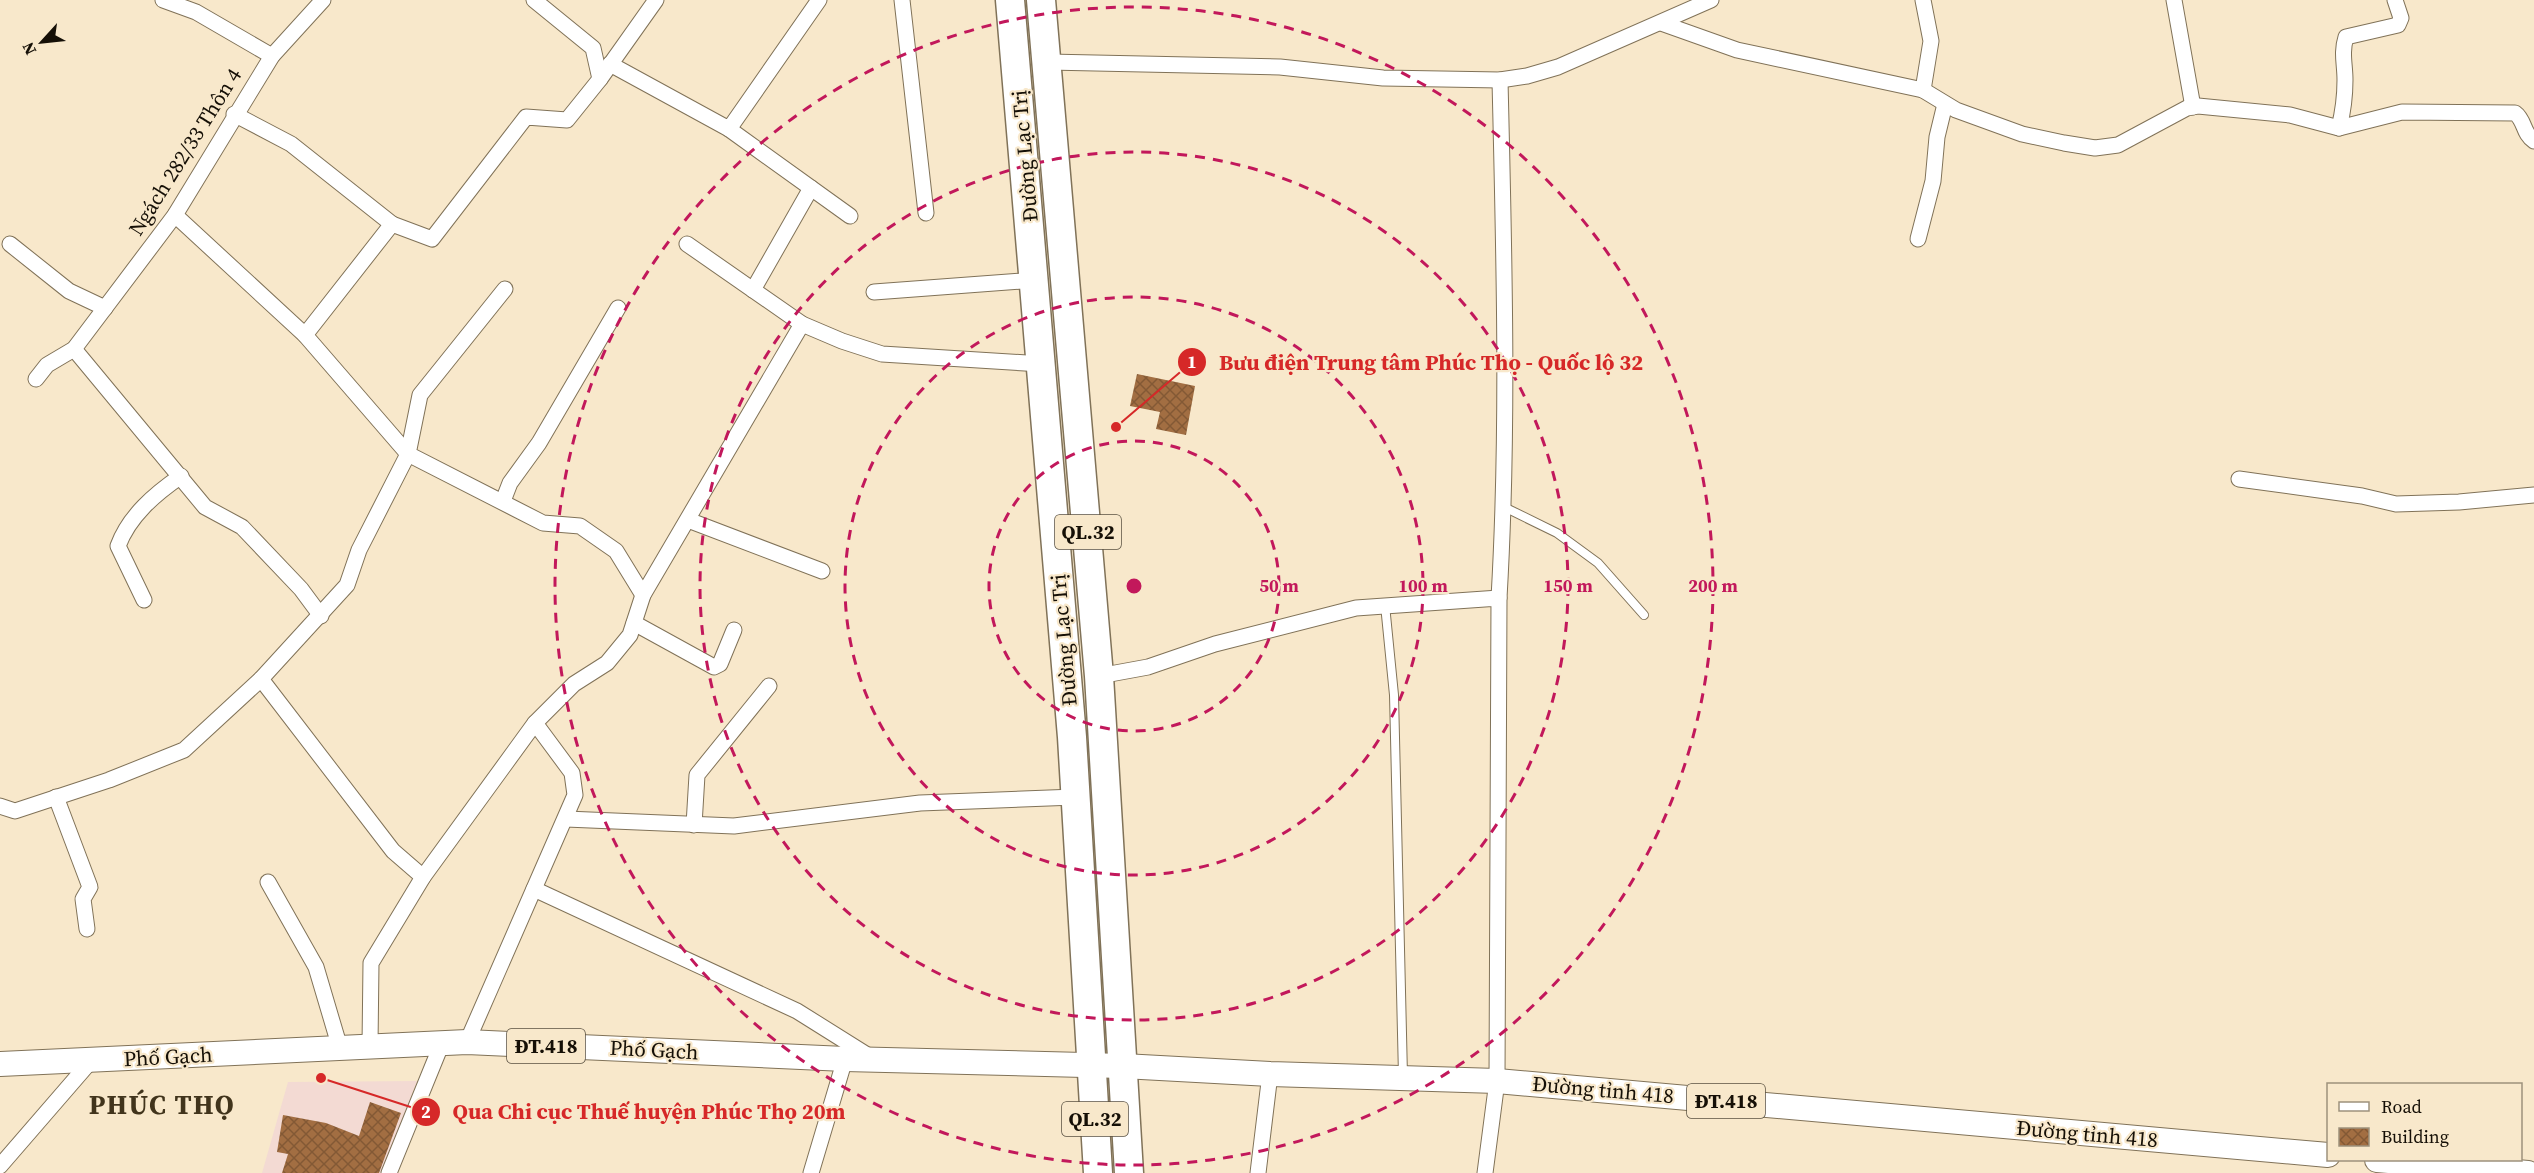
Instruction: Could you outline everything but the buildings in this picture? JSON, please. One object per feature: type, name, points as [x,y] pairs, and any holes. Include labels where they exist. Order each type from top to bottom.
[{"type":"highway","name":"Đường Lạc Trị","points":[[1010,0],[1035,280],[1075,797],[1098,1173]]},
{"type":"highway","name":"Đường Lạc Trị","points":[[1041,0],[1100,676],[1129,1173]]},
{"type":"main road","name":"Phố Gạch","points":[[0,1064],[90,1062],[467,1042],[845,1059],[1092,1065]]},
{"type":"main road","name":"Đường tỉnh 418","points":[[1092,1065],[1270,1074],[1497,1081],[2327,1155]]},
{"type":"main road","points":[[2390,1161],[2528,1173]]},
{"type":"street","points":[[163,0],[196,12],[272,56]]},
{"type":"street","name":"Ngách 282/33 Thôn 4","points":[[36,378],[48,365],[74,349],[175,215],[234,114],[272,56],[323,0]]},
{"type":"street","points":[[534,0],[593,48],[600,79]]},
{"type":"street","points":[[234,114],[291,144],[392,224],[432,238],[526,117],[567,120],[600,79],[656,0]]},
{"type":"street","points":[[729,129],[819,0]]},
{"type":"street","points":[[902,0],[926,213]]},
{"type":"street","points":[[1048,62],[1280,67],[1383,78],[1500,80],[1527,76],[1558,66],[1711,0]]},
{"type":"street","points":[[1923,0],[1931,41],[1923,90]]},
{"type":"street","points":[[2174,0],[2193,107]]},
{"type":"street","points":[[2339,128],[2344,109],[2345,88],[2341,51],[2346,37],[2398,25],[2401,18],[2395,0]]},
{"type":"street","points":[[1661,23],[1737,50],[1923,90],[1945,104],[2022,134],[2095,148],[2118,145],[2193,107],[2290,115],[2339,128],[2402,112],[2515,113],[2520,117],[2528,137],[2534,141]]},
{"type":"street","points":[[610,64],[729,129],[850,216]]},
{"type":"street","points":[[1485,1173],[1497,1081],[1499,598],[1504,507],[1505,323],[1500,80]]},
{"type":"street","points":[[1918,239],[1933,181],[1937,137],[1945,104]]},
{"type":"street","points":[[753,290],[811,188]]},
{"type":"street","points":[[175,215],[305,335],[408,454],[543,523],[580,526],[616,551],[643,594]]},
{"type":"street","points":[[305,335],[392,224]]},
{"type":"street","points":[[10,244],[69,291],[105,308]]},
{"type":"street","points":[[687,244],[802,324],[842,341],[882,354],[1041,364]]},
{"type":"street","points":[[874,292],[1035,280]]},
{"type":"street","points":[[0,806],[15,811],[184,750],[261,679],[347,585],[359,550],[408,454],[420,395],[505,290]]},
{"type":"street","points":[[502,501],[510,483],[539,443],[618,308]]},
{"type":"street","points":[[370,1046],[371,963],[423,878],[535,723],[574,684],[607,663],[630,635],[643,594],[802,324]]},
{"type":"street","points":[[74,349],[205,507],[242,527],[301,590],[321,616]]},
{"type":"street","points":[[144,600],[118,546],[128,524],[163,488],[181,476]]},
{"type":"street","points":[[2239,479],[2362,496],[2396,504],[2459,502],[2534,495]]},
{"type":"street","points":[[688,520],[822,571]]},
{"type":"street","points":[[1100,676],[1148,667],[1215,644],[1356,608],[1499,598]]},
{"type":"street","points":[[634,623],[714,667],[720,664],[734,630]]},
{"type":"street","points":[[261,679],[372,825],[393,850],[423,878]]},
{"type":"street","points":[[694,825],[697,775],[769,686]]},
{"type":"street","points":[[467,1042],[575,795],[572,773],[535,723]]},
{"type":"street","points":[[56,797],[90,887],[83,899],[87,929]]},
{"type":"street","points":[[566,819],[694,825],[783,821],[920,803],[1075,797]]},
{"type":"street","points":[[268,882],[316,967],[340,1048]]},
{"type":"street","points":[[534,889],[797,1011],[874,1060]]},
{"type":"street","points":[[389,1173],[442,1043]]},
{"type":"street","points":[[811,1173],[845,1059]]},
{"type":"street","points":[[0,1166],[90,1062]]},
{"type":"street","points":[[1258,1173],[1270,1074]]},
{"type":"lane","points":[[1504,507],[1557,533],[1598,563],[1644,615]]},
{"type":"lane","points":[[1385,605],[1394,695],[1402,1077]]},
{"type":"shaded area","points":[[417,1081],[382,1173],[262,1173],[288,1082]]},
{"type":"place","name":"Bưu điện Trung tâm Phúc Thọ - Quốc lộ 32","points":[[1116,427]]},
{"type":"place","name":"Qua Chi cục Thuế huyện Phúc Thọ 20m","points":[[321,1078]]},
{"type":"district","name":"PHÚC THỌ","points":[[162,1105]]}]
